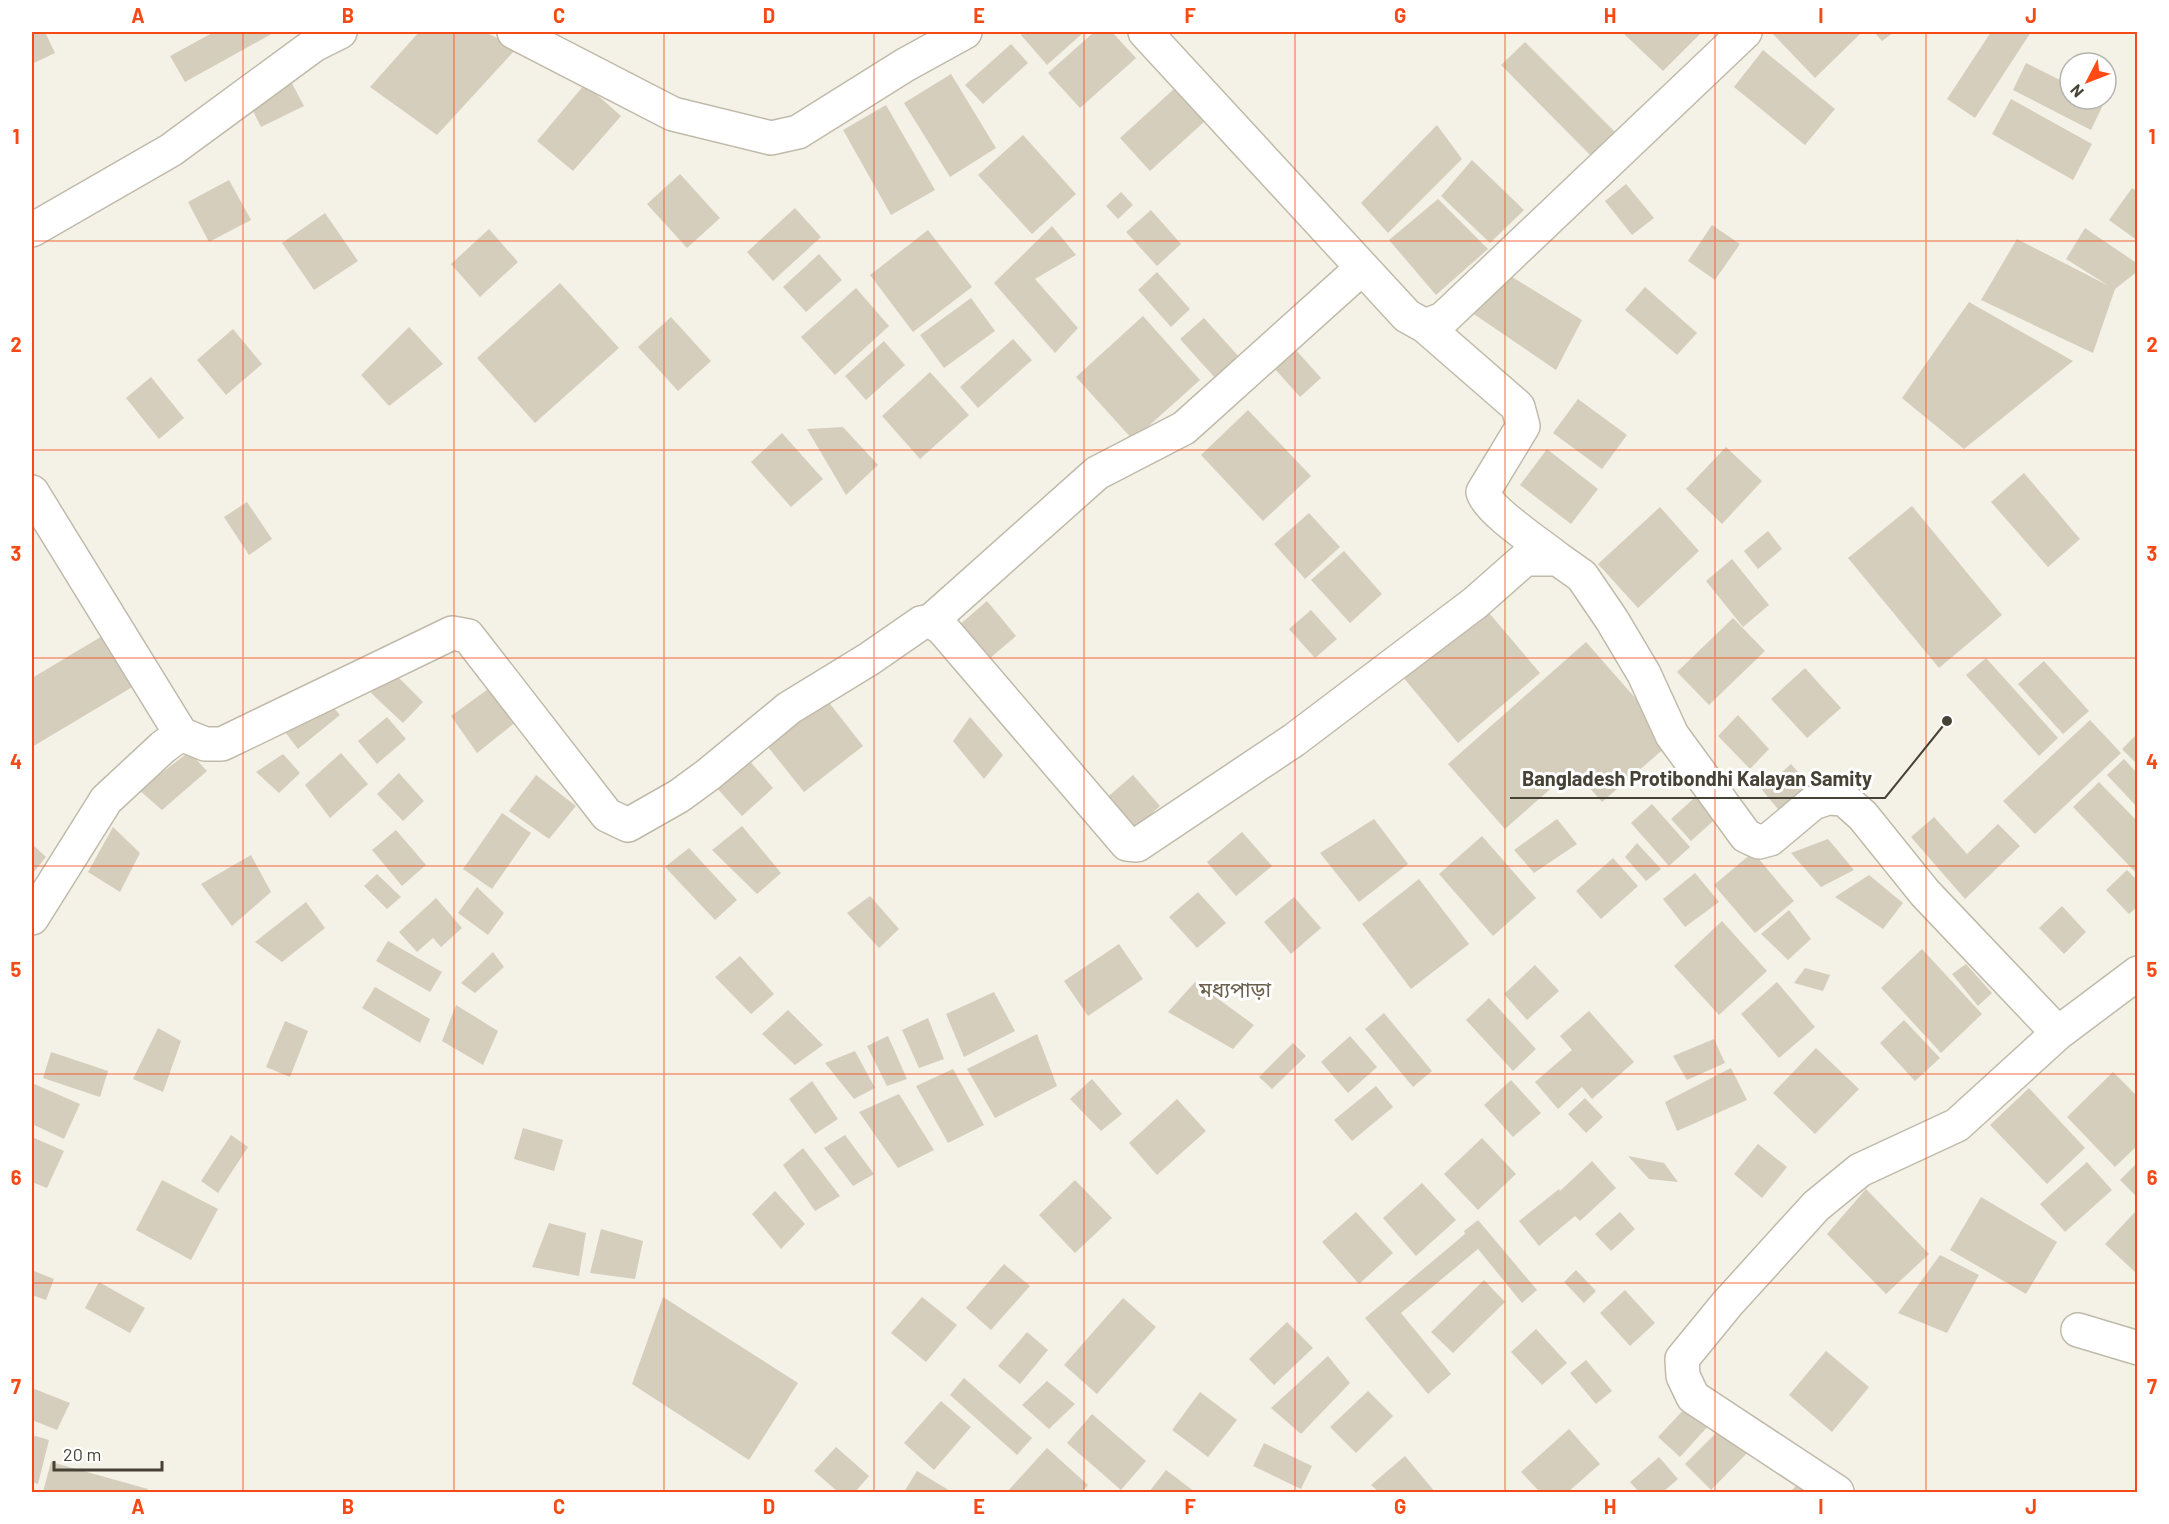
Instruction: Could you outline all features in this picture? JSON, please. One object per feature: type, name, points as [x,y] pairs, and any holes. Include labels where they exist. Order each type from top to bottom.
[{"type":"street","points":[[32,231],[171,150],[314,45],[340,32]]},
{"type":"street","points":[[514,32],[673,114],[771,138],[798,132],[905,65],[965,32]]},
{"type":"street","points":[[1145,32],[1407,316],[1425,326],[1518,407],[1523,426],[1483,492],[1485,500],[1582,576],[1612,620],[1644,674],[1672,735],[1746,836],[1759,842],[1770,839],[1813,803],[1828,798],[1844,799],[1863,816],[1925,894],[2058,1033]]},
{"type":"street","points":[[1425,326],[1443,319],[1745,32]]},
{"type":"street","points":[[32,492],[181,734],[205,744],[222,744],[452,633],[468,636],[607,815],[628,825],[680,796],[789,708],[869,659],[921,623],[931,621],[1097,473],[1184,428],[1362,268]]},
{"type":"street","points":[[931,621],[942,628],[1127,844],[1137,845],[1294,740],[1474,603],[1525,560],[1558,559]]},
{"type":"street","points":[[32,918],[106,800],[163,747],[181,734]]},
{"type":"street","points":[[1837,1492],[1692,1397],[1683,1376],[1682,1359],[1727,1304],[1816,1206],[1860,1170],[1956,1125],[2058,1033],[2138,973]]},
{"type":"street","points":[[2078,1329],[2138,1348]]},
{"type":"building","points":[[32,32],[45,32],[55,53],[32,64]]},
{"type":"building","points":[[214,32],[275,32],[185,82],[170,56]]},
{"type":"building","points":[[419,32],[485,32],[517,48],[437,135],[370,87]]},
{"type":"building","points":[[1025,32],[1084,32],[1047,65],[1021,35]]},
{"type":"building","points":[[1094,32],[1112,32],[1136,58],[1080,108],[1048,73]]},
{"type":"building","points":[[1622,32],[1702,32],[1663,71]]},
{"type":"building","points":[[1858,32],[1860,34],[1815,78],[1772,33]]},
{"type":"building","points":[[1874,32],[1894,32],[1882,41]]},
{"type":"building","points":[[1991,32],[2031,32],[1975,118],[1947,99]]},
{"type":"building","points":[[1525,42],[1620,137],[1596,161],[1501,65]]},
{"type":"building","points":[[1011,44],[1028,63],[983,104],[965,85]]},
{"type":"building","points":[[1763,50],[1835,109],[1805,145],[1734,87]]},
{"type":"building","points":[[2026,63],[2058,79],[2058,111],[2100,111],[2091,130],[2013,90]]},
{"type":"building","points":[[951,74],[996,148],[950,177],[904,103]]},
{"type":"building","points":[[288,76],[304,106],[261,127],[246,97]]},
{"type":"building","points":[[1185,79],[1215,112],[1150,171],[1120,138]]},
{"type":"building","points":[[585,84],[621,116],[573,171],[537,141]]},
{"type":"building","points":[[2011,99],[2092,144],[2073,180],[1992,134]]},
{"type":"building","points":[[886,105],[935,190],[891,215],[843,130]]},
{"type":"building","points":[[1437,125],[1462,159],[1388,233],[1361,203]]},
{"type":"building","points":[[1023,135],[1076,194],[1032,234],[978,175]]},
{"type":"building","points":[[1472,160],[1524,210],[1490,243],[1441,196]]},
{"type":"building","points":[[680,174],[720,218],[687,248],[647,204]]},
{"type":"building","points":[[229,180],[251,220],[209,242],[188,202]]},
{"type":"building","points":[[1626,184],[1654,218],[1632,235],[1605,201]]},
{"type":"building","points":[[2132,188],[2138,192],[2138,241],[2109,220]]},
{"type":"building","points":[[1121,192],[1133,205],[1118,219],[1106,206]]},
{"type":"building","points":[[1438,199],[1488,249],[1436,295],[1389,240]]},
{"type":"building","points":[[795,208],[821,237],[773,281],[747,252]]},
{"type":"building","points":[[1151,210],[1181,244],[1157,266],[1126,232]]},
{"type":"building","points":[[325,213],[358,261],[314,290],[282,243]]},
{"type":"building","points":[[1712,225],[1740,244],[1715,280],[1688,261]]},
{"type":"building","points":[[1052,226],[1076,255],[1035,279],[1078,328],[1055,353],[994,283]]},
{"type":"building","points":[[2085,228],[2138,264],[2138,271],[2115,289],[2093,353],[1981,300],[2017,239],[2109,286],[2066,259]]},
{"type":"building","points":[[489,229],[518,262],[480,297],[451,264]]},
{"type":"building","points":[[928,230],[972,287],[913,332],[870,275]]},
{"type":"building","points":[[819,254],[842,280],[806,312],[783,287]]},
{"type":"building","points":[[1499,269],[1582,320],[1556,370],[1462,306]]},
{"type":"building","points":[[1157,272],[1190,309],[1171,327],[1138,290]]},
{"type":"building","points":[[560,283],[619,348],[535,423],[477,358]]},
{"type":"building","points":[[1645,287],[1697,333],[1677,355],[1625,310]]},
{"type":"building","points":[[856,288],[889,326],[835,375],[801,337]]},
{"type":"building","points":[[971,298],[995,331],[944,368],[920,335]]},
{"type":"building","points":[[1969,302],[2073,361],[1964,449],[1902,398]]},
{"type":"building","points":[[1143,316],[1200,380],[1133,440],[1076,377]]},
{"type":"building","points":[[671,317],[711,361],[678,391],[638,347]]},
{"type":"building","points":[[1204,318],[1240,358],[1216,379],[1180,339]]},
{"type":"building","points":[[409,327],[443,364],[389,406],[361,375]]},
{"type":"building","points":[[233,329],[262,364],[226,395],[197,360]]},
{"type":"building","points":[[1013,339],[1032,360],[978,408],[960,387]]},
{"type":"building","points":[[884,341],[905,365],[866,400],[845,376]]},
{"type":"building","points":[[1295,349],[1321,378],[1300,397],[1274,368]]},
{"type":"building","points":[[930,372],[969,415],[920,459],[882,416]]},
{"type":"building","points":[[151,377],[184,418],[159,439],[126,398]]},
{"type":"building","points":[[1578,399],[1627,435],[1602,469],[1553,433]]},
{"type":"building","points":[[1248,410],[1311,476],[1263,521],[1201,455]]},
{"type":"building","points":[[843,427],[878,465],[846,495],[807,429]]},
{"type":"building","points":[[782,433],[823,479],[791,507],[751,462]]},
{"type":"building","points":[[1726,447],[1762,481],[1722,524],[1686,489]]},
{"type":"building","points":[[1547,449],[1598,489],[1571,524],[1520,485]]},
{"type":"building","points":[[2024,473],[2080,539],[2048,567],[1991,502]]},
{"type":"building","points":[[247,502],[272,539],[249,555],[224,517]]},
{"type":"building","points":[[1912,506],[2002,615],[1939,668],[1848,558]]},
{"type":"building","points":[[1660,507],[1699,551],[1638,608],[1598,564]]},
{"type":"building","points":[[1309,513],[1340,547],[1305,579],[1274,544]]},
{"type":"building","points":[[1768,531],[1782,549],[1758,569],[1744,551]]},
{"type":"building","points":[[1344,551],[1382,594],[1350,623],[1311,580]]},
{"type":"building","points":[[1732,559],[1769,605],[1743,627],[1706,581]]},
{"type":"building","points":[[987,601],[1016,636],[981,666],[951,632]]},
{"type":"building","points":[[1484,607],[1540,673],[1458,743],[1402,676]]},
{"type":"building","points":[[1311,610],[1337,639],[1315,658],[1289,629]]},
{"type":"building","points":[[1733,618],[1765,651],[1709,705],[1677,672]]},
{"type":"building","points":[[104,635],[134,686],[32,747],[32,678]]},
{"type":"building","points":[[1586,642],[1673,741],[1602,802],[1573,769],[1505,829],[1448,764]]},
{"type":"building","points":[[1986,658],[2058,738],[2039,756],[1966,675]]},
{"type":"building","points":[[2044,661],[2089,711],[2063,734],[2018,684]]},
{"type":"building","points":[[1805,668],[1841,708],[1807,738],[1771,699]]},
{"type":"building","points":[[392,671],[423,702],[403,723],[371,693]]},
{"type":"building","points":[[491,687],[516,722],[477,753],[451,716]]},
{"type":"building","points":[[326,699],[340,715],[298,749],[285,732]]},
{"type":"building","points":[[827,700],[863,746],[804,792],[768,747]]},
{"type":"building","points":[[1738,715],[1769,749],[1750,769],[1718,736]]},
{"type":"building","points":[[387,717],[406,739],[377,764],[358,741]]},
{"type":"building","points":[[970,717],[1003,755],[984,779],[953,741]]},
{"type":"building","points":[[2090,720],[2121,753],[2035,834],[2003,801]]},
{"type":"building","points":[[2136,735],[2138,738],[2138,765],[2122,749]]},
{"type":"building","points":[[189,752],[207,771],[162,810],[139,790]]},
{"type":"building","points":[[341,753],[368,784],[330,818],[305,785]]},
{"type":"building","points":[[283,754],[300,773],[279,793],[256,772]]},
{"type":"building","points":[[747,758],[773,788],[742,816],[715,786]]},
{"type":"building","points":[[2124,759],[2138,774],[2138,808],[2107,775]]},
{"type":"building","points":[[1791,764],[1817,794],[1787,820],[1762,790]]},
{"type":"building","points":[[399,773],[424,801],[403,821],[377,794]]},
{"type":"building","points":[[536,775],[576,806],[549,839],[509,811]]},
{"type":"building","points":[[1133,775],[1160,806],[1131,832],[1103,801]]},
{"type":"building","points":[[2099,782],[2138,822],[2138,875],[2073,807]]},
{"type":"building","points":[[1702,791],[1722,813],[1691,841],[1671,819]]},
{"type":"building","points":[[1652,804],[1690,847],[1669,866],[1631,823]]},
{"type":"building","points":[[502,813],[531,833],[492,889],[463,869]]},
{"type":"building","points":[[1934,817],[1967,854],[1998,824],[2020,846],[1965,899],[1911,837]]},
{"type":"building","points":[[1374,819],[1408,864],[1359,902],[1320,853]]},
{"type":"building","points":[[1557,819],[1577,844],[1534,873],[1514,850]]},
{"type":"building","points":[[742,826],[781,873],[757,894],[712,850]]},
{"type":"building","points":[[113,827],[140,853],[120,892],[88,872]]},
{"type":"building","points":[[396,830],[426,865],[402,886],[372,850]]},
{"type":"building","points":[[1242,832],[1272,866],[1236,896],[1207,862]]},
{"type":"building","points":[[1482,836],[1536,898],[1493,936],[1439,874]]},
{"type":"building","points":[[1828,839],[1854,870],[1821,887],[1791,853]]},
{"type":"building","points":[[1637,843],[1661,869],[1646,881],[1625,857]]},
{"type":"building","points":[[32,844],[46,857],[32,874]]},
{"type":"building","points":[[689,848],[737,900],[715,920],[665,867]]},
{"type":"building","points":[[1753,852],[1794,901],[1755,933],[1714,885]]},
{"type":"building","points":[[251,855],[271,892],[232,926],[201,884]]},
{"type":"building","points":[[1613,858],[1638,886],[1601,919],[1576,891]]},
{"type":"building","points":[[2127,870],[2138,881],[2138,906],[2129,914],[2106,890]]},
{"type":"building","points":[[1695,873],[1719,902],[1685,927],[1663,899]]},
{"type":"building","points":[[377,874],[401,897],[387,909],[364,886]]},
{"type":"building","points":[[1869,875],[1903,903],[1883,929],[1835,897]]},
{"type":"building","points":[[1419,879],[1469,944],[1411,989],[1362,924]]},
{"type":"building","points":[[477,887],[504,913],[488,935],[458,913]]},
{"type":"building","points":[[1198,892],[1226,923],[1197,948],[1169,917]]},
{"type":"building","points":[[870,896],[899,929],[879,948],[847,913]]},
{"type":"building","points":[[1294,897],[1321,928],[1291,954],[1264,922]]},
{"type":"building","points":[[436,898],[462,928],[441,947],[433,938],[417,952],[399,932]]},
{"type":"building","points":[[306,902],[325,928],[282,962],[255,942]]},
{"type":"building","points":[[2062,906],[2086,932],[2064,954],[2039,928]]},
{"type":"building","points":[[1789,910],[1811,939],[1788,960],[1761,934]]},
{"type":"building","points":[[1722,921],[1767,971],[1719,1015],[1674,966]]},
{"type":"building","points":[[388,941],[442,972],[430,992],[376,961]]},
{"type":"building","points":[[1119,944],[1143,979],[1088,1016],[1064,981]]},
{"type":"building","points":[[1922,949],[1982,1014],[1941,1053],[1881,988]]},
{"type":"building","points":[[493,952],[504,967],[475,993],[461,983]]},
{"type":"building","points":[[740,956],[774,994],[751,1014],[715,977]]},
{"type":"building","points":[[1966,964],[1992,993],[1978,1006],[1952,974]]},
{"type":"building","points":[[1535,965],[1559,991],[1527,1020],[1504,994]]},
{"type":"building","points":[[1805,968],[1830,975],[1823,991],[1794,983]]},
{"type":"building","points":[[1195,982],[1254,1025],[1233,1049],[1168,1012]]},
{"type":"building","points":[[1777,982],[1815,1027],[1779,1058],[1741,1014]]},
{"type":"building","points":[[375,987],[430,1019],[420,1043],[362,1008]]},
{"type":"building","points":[[994,992],[1015,1031],[964,1057],[946,1014]]},
{"type":"building","points":[[1489,998],[1536,1049],[1513,1071],[1466,1020]]},
{"type":"building","points":[[456,1005],[498,1031],[483,1065],[442,1041]]},
{"type":"building","points":[[788,1010],[823,1045],[795,1065],[762,1034]]},
{"type":"building","points":[[1589,1011],[1634,1062],[1592,1099],[1582,1087],[1558,1109],[1535,1082],[1572,1050],[1560,1036]]},
{"type":"building","points":[[1384,1013],[1432,1071],[1413,1087],[1365,1029]]},
{"type":"building","points":[[928,1018],[944,1059],[919,1068],[902,1030]]},
{"type":"building","points":[[1904,1020],[1940,1058],[1915,1081],[1880,1043]]},
{"type":"building","points":[[285,1021],[308,1031],[290,1077],[266,1067]]},
{"type":"building","points":[[158,1028],[181,1041],[163,1092],[133,1079]]},
{"type":"building","points":[[1037,1034],[1057,1086],[995,1118],[967,1069]]},
{"type":"building","points":[[888,1036],[907,1079],[887,1086],[867,1046]]},
{"type":"building","points":[[1350,1036],[1377,1067],[1348,1093],[1321,1062]]},
{"type":"building","points":[[1714,1039],[1725,1063],[1687,1080],[1673,1056]]},
{"type":"building","points":[[1293,1043],[1306,1056],[1272,1089],[1259,1077]]},
{"type":"building","points":[[1816,1048],[1859,1089],[1815,1134],[1773,1093]]},
{"type":"building","points":[[855,1051],[875,1088],[854,1099],[825,1063]]},
{"type":"building","points":[[51,1052],[108,1071],[100,1097],[43,1078]]},
{"type":"building","points":[[1731,1068],[1747,1100],[1677,1131],[1665,1102]]},
{"type":"building","points":[[953,1069],[984,1125],[948,1143],[916,1086]]},
{"type":"building","points":[[2113,1072],[2138,1097],[2138,1145],[2115,1167],[2067,1117]]},
{"type":"building","points":[[1092,1079],[1122,1114],[1101,1131],[1070,1099]]},
{"type":"building","points":[[1511,1080],[1541,1113],[1513,1137],[1484,1105]]},
{"type":"building","points":[[812,1081],[838,1119],[815,1134],[789,1099]]},
{"type":"building","points":[[32,1083],[80,1104],[64,1139],[32,1124]]},
{"type":"building","points":[[1376,1086],[1393,1107],[1352,1141],[1334,1120]]},
{"type":"building","points":[[2029,1088],[2085,1148],[2047,1184],[1990,1125]]},
{"type":"building","points":[[899,1094],[934,1150],[898,1168],[859,1112]]},
{"type":"building","points":[[1585,1098],[1603,1117],[1586,1133],[1568,1114]]},
{"type":"building","points":[[1177,1099],[1206,1131],[1157,1175],[1129,1143]]},
{"type":"building","points":[[523,1128],[563,1140],[554,1171],[514,1159]]},
{"type":"building","points":[[231,1135],[248,1147],[218,1193],[201,1181]]},
{"type":"building","points":[[845,1135],[874,1174],[853,1186],[824,1148]]},
{"type":"building","points":[[32,1137],[64,1151],[47,1188],[32,1182]]},
{"type":"building","points":[[1482,1138],[1516,1174],[1478,1210],[1444,1174]]},
{"type":"building","points":[[1758,1144],[1787,1167],[1762,1198],[1734,1174]]},
{"type":"building","points":[[803,1148],[840,1196],[815,1211],[783,1165]]},
{"type":"building","points":[[1628,1156],[1664,1163],[1678,1182],[1649,1179]]},
{"type":"building","points":[[1592,1161],[1616,1188],[1580,1221],[1575,1216],[1539,1246],[1519,1221],[1559,1189],[1560,1191]]},
{"type":"building","points":[[2087,1162],[2112,1190],[2065,1232],[2040,1204]]},
{"type":"building","points":[[2138,1162],[2138,1198],[2120,1180]]},
{"type":"building","points":[[162,1180],[218,1209],[191,1260],[136,1230]]},
{"type":"building","points":[[1075,1180],[1112,1218],[1075,1253],[1039,1215]]},
{"type":"building","points":[[1422,1183],[1456,1220],[1416,1256],[1383,1218]]},
{"type":"building","points":[[1866,1189],[1929,1254],[1886,1294],[1827,1234]]},
{"type":"building","points":[[775,1191],[805,1224],[781,1249],[752,1214]]},
{"type":"building","points":[[1981,1197],[2057,1242],[2026,1294],[1950,1250]]},
{"type":"building","points":[[1356,1212],[1393,1253],[1359,1284],[1322,1242]]},
{"type":"building","points":[[1620,1212],[1635,1229],[1611,1251],[1595,1234]]},
{"type":"building","points":[[2135,1212],[2138,1214],[2138,1271],[2136,1273],[2105,1244]]},
{"type":"building","points":[[1478,1220],[1537,1290],[1522,1303],[1478,1249],[1401,1313],[1451,1374],[1428,1394],[1365,1318],[1465,1234],[1464,1231]]},
{"type":"building","points":[[549,1223],[586,1233],[579,1276],[532,1267]]},
{"type":"building","points":[[601,1229],[643,1241],[635,1279],[590,1273]]},
{"type":"building","points":[[1940,1255],[1979,1275],[1947,1333],[1898,1313]]},
{"type":"building","points":[[1004,1264],[1030,1286],[991,1330],[966,1308]]},
{"type":"building","points":[[1576,1270],[1596,1291],[1584,1303],[1564,1282]]},
{"type":"building","points":[[34,1271],[54,1279],[46,1300],[32,1295]]},
{"type":"building","points":[[1484,1280],[1505,1302],[1453,1353],[1431,1332]]},
{"type":"building","points":[[99,1282],[145,1308],[130,1333],[85,1308]]},
{"type":"building","points":[[1625,1290],[1655,1323],[1630,1346],[1600,1313]]},
{"type":"building","points":[[663,1297],[798,1383],[749,1460],[632,1384]]},
{"type":"building","points":[[922,1297],[957,1325],[926,1362],[891,1333]]},
{"type":"building","points":[[1123,1298],[1156,1327],[1097,1394],[1064,1365]]},
{"type":"building","points":[[1287,1322],[1313,1348],[1274,1385],[1249,1359]]},
{"type":"building","points":[[1536,1329],[1567,1363],[1542,1385],[1511,1352]]},
{"type":"building","points":[[1027,1332],[1048,1350],[1020,1384],[998,1366]]},
{"type":"building","points":[[1826,1351],[1869,1387],[1832,1432],[1789,1395]]},
{"type":"building","points":[[1328,1356],[1350,1383],[1301,1434],[1271,1408]]},
{"type":"building","points":[[1586,1360],[1612,1391],[1596,1404],[1570,1373]]},
{"type":"building","points":[[964,1378],[1032,1438],[1017,1455],[950,1395]]},
{"type":"building","points":[[1047,1381],[1075,1404],[1049,1429],[1022,1405]]},
{"type":"building","points":[[32,1388],[70,1403],[57,1430],[32,1420]]},
{"type":"building","points":[[1368,1391],[1393,1416],[1356,1453],[1330,1427]]},
{"type":"building","points":[[1200,1392],[1237,1420],[1208,1457],[1172,1430]]},
{"type":"building","points":[[941,1401],[971,1427],[934,1470],[904,1443]]},
{"type":"building","points":[[1689,1404],[1711,1423],[1680,1457],[1658,1437]]},
{"type":"building","points":[[1092,1414],[1146,1461],[1121,1490],[1067,1443]]},
{"type":"building","points":[[1723,1426],[1749,1451],[1711,1490],[1685,1464]]},
{"type":"building","points":[[1569,1429],[1600,1464],[1568,1492],[1540,1492],[1521,1472]]},
{"type":"building","points":[[32,1435],[49,1440],[38,1484],[32,1482]]},
{"type":"building","points":[[1264,1443],[1312,1466],[1301,1489],[1253,1466]]},
{"type":"building","points":[[836,1447],[869,1476],[855,1492],[838,1492],[814,1471]]},
{"type":"building","points":[[1047,1448],[1088,1485],[1082,1492],[1007,1492]]},
{"type":"building","points":[[1405,1456],[1435,1492],[1379,1492],[1371,1485]]},
{"type":"building","points":[[1659,1457],[1678,1479],[1663,1492],[1639,1492],[1630,1482]]},
{"type":"building","points":[[51,1462],[148,1489],[147,1492],[43,1492]]},
{"type":"building","points":[[1166,1470],[1195,1492],[1149,1492]]},
{"type":"building","points":[[917,1471],[952,1492],[904,1492]]},
{"type":"building","points":[[1806,1476],[1814,1492],[1790,1492]]},
{"type":"place","name":"Bangladesh Protibondhi Kalayan Samity","points":[[1947,721]]},
{"type":"district","name":"মধ্যপাড়া","points":[[1235,988]]}]
